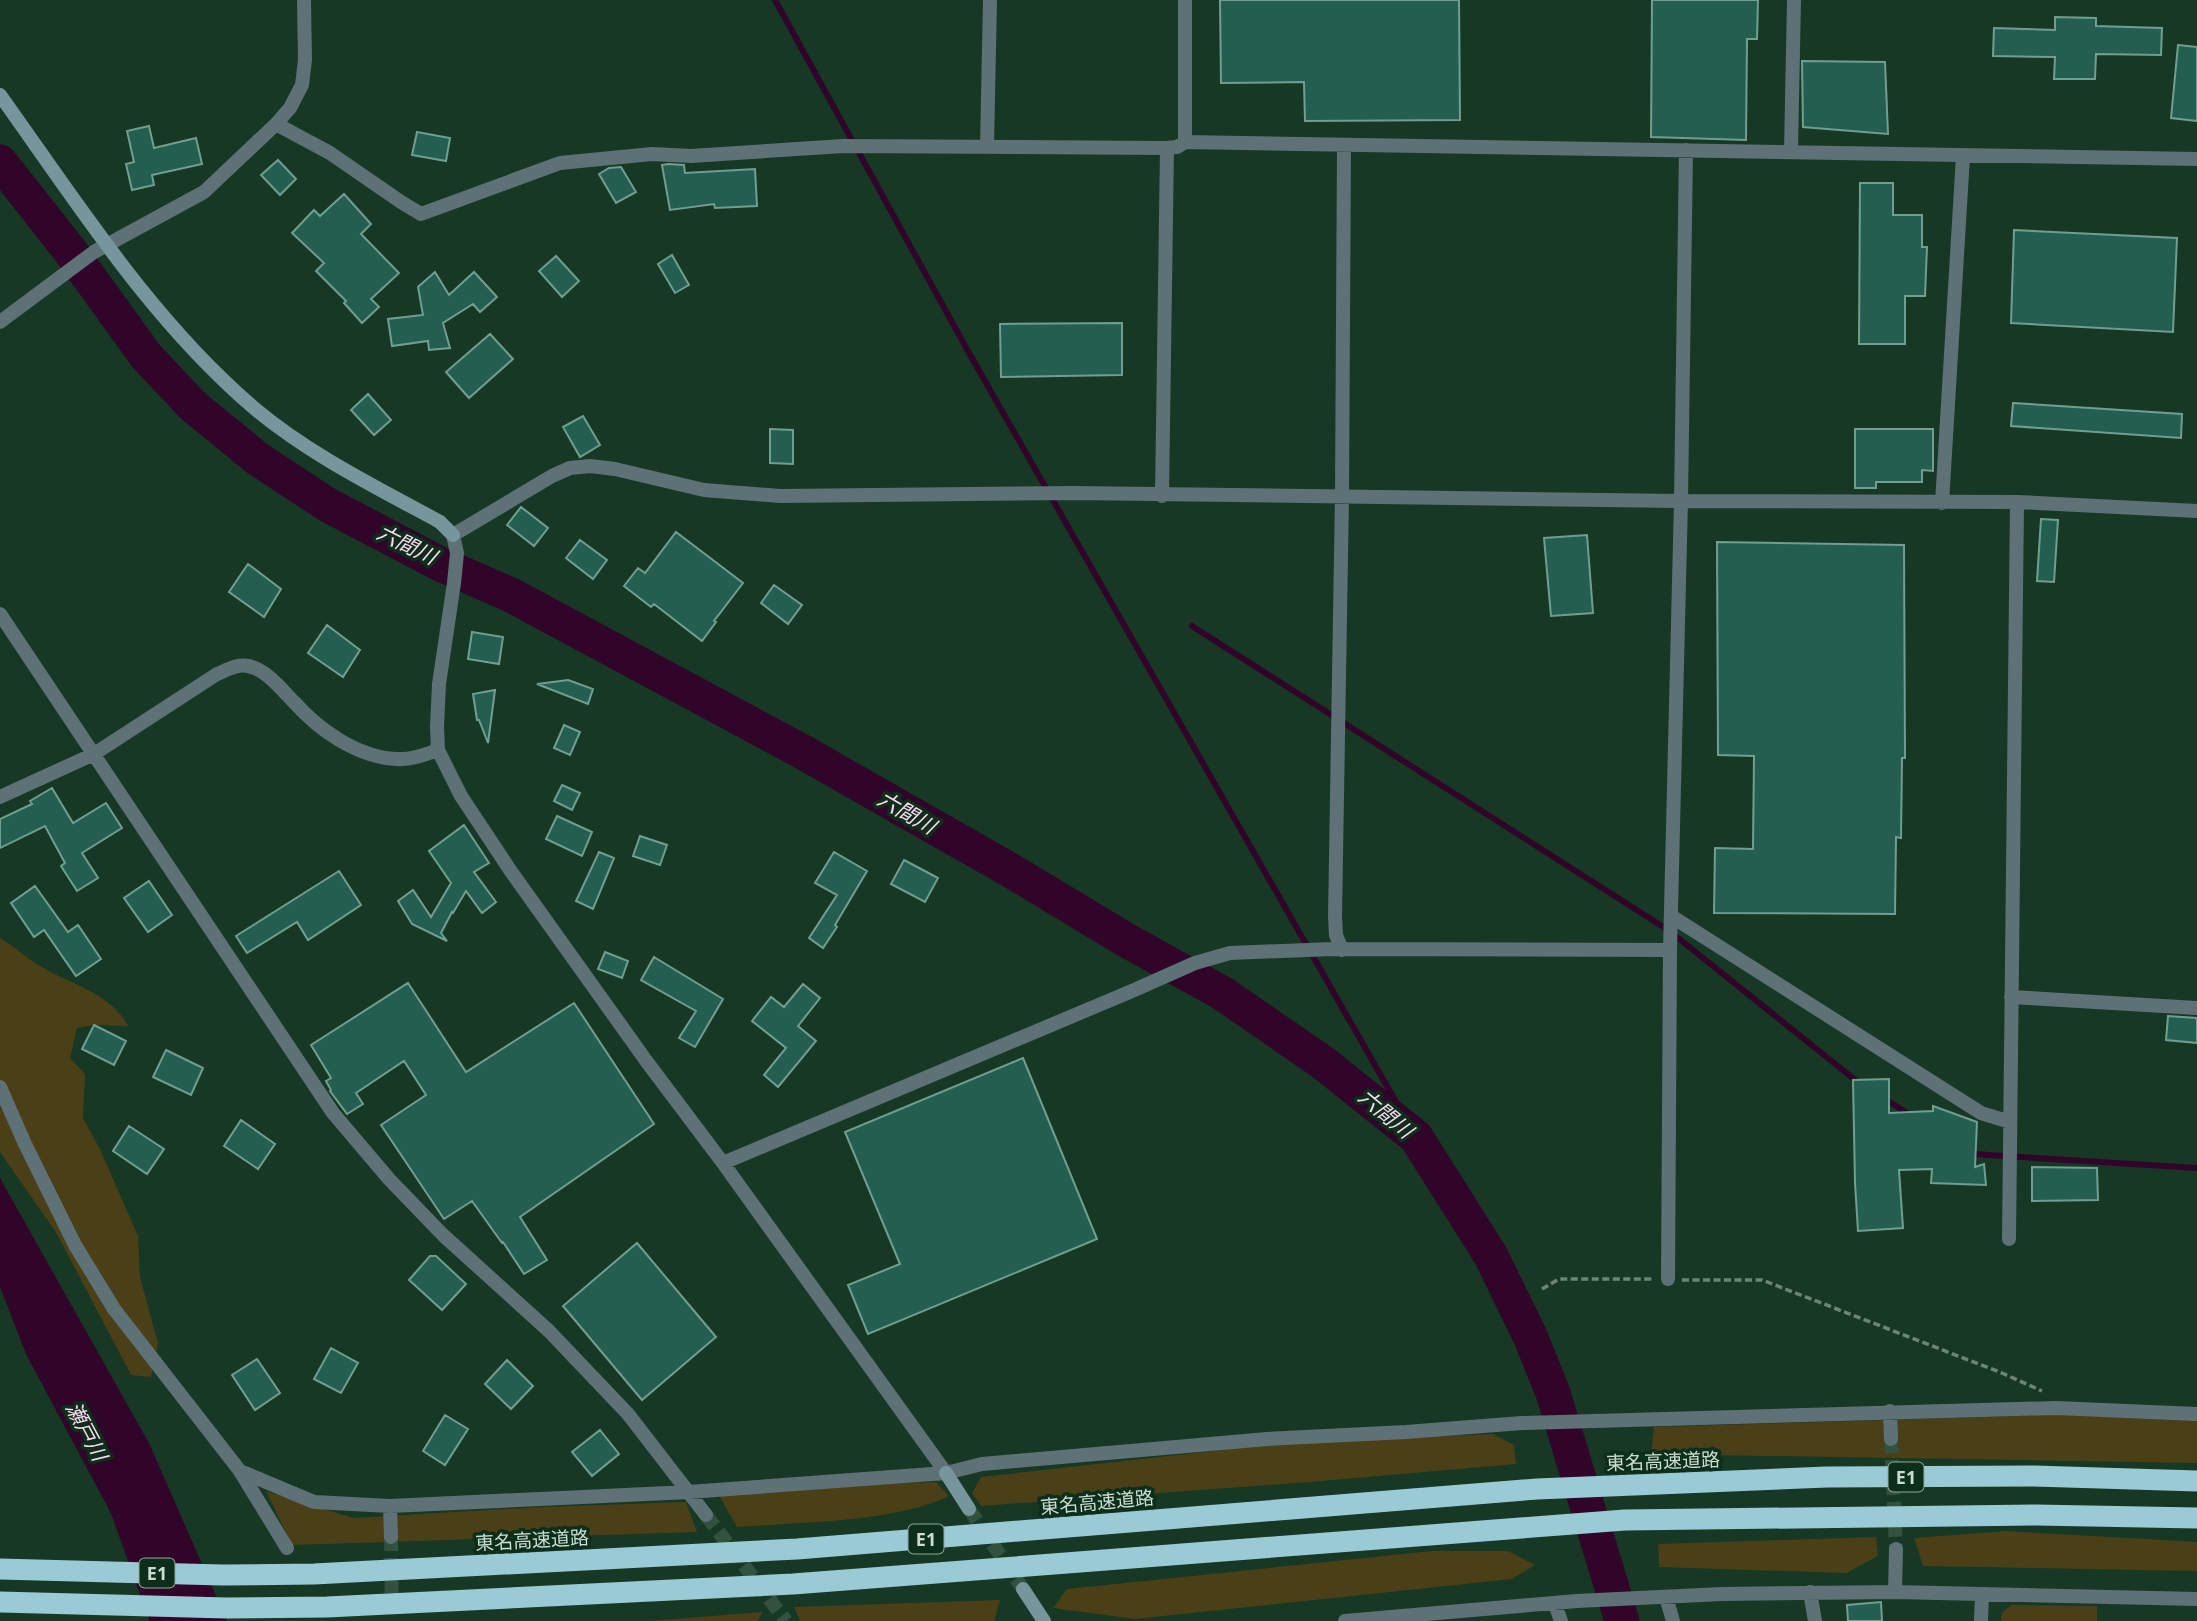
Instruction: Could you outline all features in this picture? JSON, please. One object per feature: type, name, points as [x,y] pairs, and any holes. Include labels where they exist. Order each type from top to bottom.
[{"type":"highway","name":"東名高速道路","points":[[0,1569],[314,1574],[797,1549],[1615,1485],[1841,1477],[2034,1476],[2197,1481]]},
{"type":"highway","name":"E1","points":[[0,1602],[227,1608],[327,1607],[793,1584],[1625,1520],[2036,1515],[2197,1518]]},
{"type":"street","points":[[0,322],[94,253],[204,192],[276,124],[290,107],[302,85],[304,0]]},
{"type":"street","points":[[987,147],[990,0]]},
{"type":"street","points":[[1185,0],[1185,142]]},
{"type":"street","points":[[1791,151],[1794,0]]},
{"type":"street","points":[[0,95],[108,246],[158,310],[203,361],[256,409],[318,456],[440,522],[453,535],[457,553],[439,684],[437,727],[438,750],[461,796],[510,870],[946,1473],[969,1509]]},
{"type":"street","points":[[276,124],[330,153],[421,214],[561,163],[652,154],[691,156],[844,146],[1167,148],[1177,147],[1185,142],[2197,159]]},
{"type":"street","points":[[1337,949],[1335,917],[1344,146]]},
{"type":"street","points":[[1162,496],[1167,148]]},
{"type":"street","points":[[1668,1279],[1670,950],[1686,150]]},
{"type":"street","points":[[1942,503],[1963,156]]},
{"type":"street","points":[[453,535],[552,476],[570,468],[590,466],[615,469],[704,490],[780,496],[1074,493],[1681,501],[2017,502],[2197,511]]},
{"type":"street","points":[[2009,1239],[2017,502]]},
{"type":"street","points":[[0,614],[333,1113],[359,1146],[443,1235],[549,1331],[628,1414],[706,1514]]},
{"type":"street","points":[[0,797],[94,754],[217,674],[237,666],[250,666],[264,673],[309,719],[343,742],[371,754],[395,759],[416,758],[438,750]]},
{"type":"street","points":[[1671,916],[1981,1113],[2010,1122]]},
{"type":"street","points":[[723,1163],[1195,962],[1230,953],[1337,949],[1670,950]]},
{"type":"street","points":[[2011,997],[2197,1008]]},
{"type":"street","points":[[0,1087],[75,1245],[114,1309],[240,1471],[287,1548]]},
{"type":"street","points":[[240,1471],[314,1502],[390,1506],[689,1492],[946,1473],[982,1464],[1267,1439],[1522,1423],[2056,1408],[2197,1414]]},
{"type":"street","points":[[1890,1411],[1891,1439]]},
{"type":"street","points":[[390,1506],[391,1537]]},
{"type":"street","points":[[1895,1592],[1896,1549]]},
{"type":"street","points":[[1023,1589],[1044,1621]]},
{"type":"street","points":[[1810,1592],[1815,1621]]},
{"type":"street","points":[[1345,1621],[1577,1601],[1810,1592],[2197,1599]]},
{"type":"street","points":[[1982,1594],[1982,1621]]},
{"type":"street","points":[[1666,1597],[1673,1621]]},
{"type":"street","points":[[1555,1604],[1561,1621]]},
{"type":"path","points":[[1542,1289],[1559,1279],[1762,1280],[2002,1373],[2049,1395],[2056,1408]]},
{"type":"shaded area","points":[[0,938],[40,966],[101,998],[121,1015],[128,1026],[94,1025],[77,1028],[70,1058],[85,1074],[83,1118],[100,1149],[138,1236],[140,1277],[158,1343],[151,1377],[131,1375],[57,1234],[0,1152]]},
{"type":"shaded area","points":[[0,1178],[149,1443],[227,1621],[170,1621],[64,1370],[0,1242]]},
{"type":"shaded area","points":[[2083,1414],[2197,1420],[2197,1463],[1651,1454],[1654,1427]]},
{"type":"shaded area","points":[[1493,1434],[1514,1445],[1516,1464],[981,1506],[972,1493],[981,1477],[1304,1441]]},
{"type":"shaded area","points":[[936,1482],[949,1496],[901,1512],[845,1520],[737,1527],[716,1490]]},
{"type":"shaded area","points":[[266,1491],[353,1518],[686,1502],[697,1532],[292,1545]]},
{"type":"shaded area","points":[[2006,1531],[2197,1542],[2197,1571],[1923,1566],[1914,1538]]},
{"type":"shaded area","points":[[1876,1537],[1878,1556],[1846,1573],[1659,1567],[1658,1544]]},
{"type":"shaded area","points":[[1432,1551],[1508,1551],[1535,1565],[1512,1579],[1135,1619],[1053,1608],[1067,1589]]},
{"type":"shaded area","points":[[1000,1600],[994,1621],[800,1621],[794,1607]]},
{"type":"shaded area","points":[[2011,1605],[2097,1606],[2097,1621],[2001,1621],[2002,1613]]},
{"type":"shaded area","points":[[762,1612],[758,1621],[649,1621]]},
{"type":"building","points":[[1220,0],[1459,0],[1460,120],[1305,121],[1304,82],[1221,83]]},
{"type":"building","points":[[1652,0],[1758,0],[1757,39],[1747,39],[1746,140],[1651,137]]},
{"type":"building","points":[[2055,17],[2096,18],[2096,26],[2162,28],[2161,55],[2096,54],[2095,79],[2054,79],[2055,57],[1993,56],[1994,28],[2055,30]]},
{"type":"building","points":[[2178,45],[2197,47],[2197,121],[2171,118]]},
{"type":"building","points":[[1802,61],[1885,62],[1888,134],[1803,127]]},
{"type":"building","points":[[149,126],[154,148],[196,138],[202,164],[152,175],[154,185],[132,190],[126,164],[134,162],[127,131]]},
{"type":"building","points":[[417,132],[450,138],[446,161],[412,155]]},
{"type":"building","points":[[278,160],[296,179],[280,195],[261,175]]},
{"type":"building","points":[[662,165],[684,165],[685,173],[755,169],[757,206],[715,208],[714,204],[670,210]]},
{"type":"building","points":[[621,167],[636,192],[616,203],[599,174],[609,168]]},
{"type":"building","points":[[1860,183],[1893,183],[1893,215],[1922,215],[1922,247],[1927,247],[1925,296],[1905,296],[1905,344],[1859,344]]},
{"type":"building","points":[[344,194],[371,224],[361,234],[399,273],[371,299],[379,307],[362,323],[344,303],[346,301],[316,271],[324,263],[292,233],[314,210],[320,216]]},
{"type":"building","points":[[2014,230],[2177,238],[2173,332],[2011,323]]},
{"type":"building","points":[[672,255],[689,285],[675,293],[658,264]]},
{"type":"building","points":[[556,256],[579,281],[562,297],[539,271]]},
{"type":"building","points":[[435,272],[449,295],[474,272],[497,297],[480,312],[473,304],[443,323],[450,348],[429,350],[428,341],[392,346],[388,319],[423,315],[418,287]]},
{"type":"building","points":[[1122,323],[1122,375],[1001,377],[1000,324]]},
{"type":"building","points":[[490,334],[513,359],[469,398],[446,372]]},
{"type":"building","points":[[368,394],[391,420],[374,435],[351,410]]},
{"type":"building","points":[[2013,403],[2182,414],[2181,438],[2011,426]]},
{"type":"building","points":[[583,416],[600,445],[580,457],[563,427]]},
{"type":"building","points":[[770,429],[793,430],[793,464],[770,463]]},
{"type":"building","points":[[1855,429],[1933,429],[1933,471],[1922,470],[1922,482],[1876,482],[1876,488],[1855,488]]},
{"type":"building","points":[[521,507],[548,528],[534,546],[507,525]]},
{"type":"building","points":[[2041,519],[2058,520],[2054,582],[2037,581]]},
{"type":"building","points":[[676,532],[743,583],[702,641],[654,604],[651,607],[624,586],[638,568],[645,573]]},
{"type":"building","points":[[1587,535],[1593,613],[1551,616],[1544,538]]},
{"type":"building","points":[[580,540],[607,560],[593,579],[566,558]]},
{"type":"building","points":[[1717,542],[1904,545],[1905,758],[1902,758],[1901,838],[1896,837],[1895,914],[1714,913],[1715,848],[1753,849],[1754,756],[1718,755]]},
{"type":"building","points":[[248,564],[281,589],[264,617],[229,592]]},
{"type":"building","points":[[774,585],[802,605],[788,624],[761,603]]},
{"type":"building","points":[[327,625],[360,650],[343,677],[308,653]]},
{"type":"building","points":[[472,632],[503,637],[499,664],[468,659]]},
{"type":"building","points":[[568,680],[593,689],[588,704],[537,684]]},
{"type":"building","points":[[495,690],[488,743],[477,720],[473,694]]},
{"type":"building","points":[[564,725],[580,732],[570,755],[554,748]]},
{"type":"building","points":[[562,785],[580,793],[572,810],[554,801]]},
{"type":"building","points":[[52,788],[73,823],[106,803],[122,828],[82,853],[98,878],[77,891],[61,866],[65,863],[45,826],[0,848],[0,819],[32,804],[30,801]]},
{"type":"building","points":[[557,816],[592,832],[582,856],[546,839]]},
{"type":"building","points":[[464,825],[489,863],[474,872],[496,902],[482,913],[466,891],[441,933],[447,941],[412,924],[398,901],[413,890],[431,917],[451,883],[429,851]]},
{"type":"building","points":[[640,836],[667,845],[660,865],[633,856]]},
{"type":"building","points":[[599,852],[614,858],[593,909],[576,901]]},
{"type":"building","points":[[834,852],[867,871],[823,948],[809,938],[837,895],[815,883]]},
{"type":"building","points":[[904,860],[938,878],[925,902],[891,884]]},
{"type":"building","points":[[339,871],[361,905],[308,940],[297,922],[247,953],[236,936]]},
{"type":"building","points":[[149,881],[172,915],[148,932],[124,898]]},
{"type":"building","points":[[35,886],[68,932],[78,925],[101,959],[76,976],[44,930],[34,937],[11,903]]},
{"type":"building","points":[[605,952],[628,961],[622,978],[598,969]]},
{"type":"building","points":[[654,957],[723,999],[695,1047],[679,1038],[696,1011],[641,980]]},
{"type":"building","points":[[408,983],[466,1072],[574,1003],[654,1124],[520,1217],[547,1260],[524,1274],[472,1201],[444,1219],[381,1125],[426,1095],[404,1061],[356,1093],[363,1104],[347,1114],[330,1091],[326,1081],[331,1078],[311,1045]]},
{"type":"building","points":[[803,984],[820,998],[798,1026],[816,1041],[778,1087],[764,1075],[786,1048],[752,1021],[771,997],[784,1007]]},
{"type":"building","points":[[2168,1016],[2197,1018],[2197,1043],[2166,1040]]},
{"type":"building","points":[[94,1025],[126,1041],[114,1065],[82,1049]]},
{"type":"building","points":[[166,1050],[203,1068],[191,1095],[153,1077]]},
{"type":"building","points":[[1023,1058],[1097,1239],[868,1334],[848,1285],[900,1264],[845,1132]]},
{"type":"building","points":[[1889,1079],[1889,1113],[1933,1111],[1933,1106],[1977,1122],[1975,1167],[1984,1164],[1986,1185],[1931,1183],[1932,1169],[1899,1170],[1903,1228],[1858,1231],[1853,1080]]},
{"type":"building","points":[[241,1120],[275,1144],[258,1169],[224,1146]]},
{"type":"building","points":[[129,1126],[164,1149],[147,1174],[113,1151]]},
{"type":"building","points":[[2032,1167],[2097,1168],[2098,1200],[2032,1201]]},
{"type":"building","points":[[637,1243],[716,1337],[642,1400],[563,1306]]},
{"type":"building","points":[[430,1256],[436,1256],[466,1284],[442,1310],[409,1280]]},
{"type":"building","points":[[331,1348],[358,1363],[341,1393],[314,1379]]},
{"type":"building","points":[[257,1359],[280,1393],[255,1410],[232,1375]]},
{"type":"building","points":[[507,1360],[533,1386],[511,1409],[485,1384]]},
{"type":"building","points":[[445,1415],[468,1429],[445,1465],[423,1451]]},
{"type":"building","points":[[600,1430],[619,1454],[592,1476],[572,1452]]},
{"type":"building","points":[[1881,1602],[1882,1621],[1848,1621],[1847,1605]]},
{"type":"waterway","points":[[775,0],[969,353],[1416,1137]]},
{"type":"waterway","name":"六間川","points":[[0,162],[68,248],[146,356],[193,406],[258,459],[328,505],[440,564],[511,595],[801,751],[1222,993],[1322,1062],[1416,1137],[1491,1256],[1530,1336],[1553,1393],[1622,1621]]},
{"type":"waterway","points":[[1192,626],[1668,930],[1859,1083]]},
{"type":"waterway","points":[[1883,1098],[1912,1116]]},
{"type":"waterway","points":[[1969,1151],[1973,1154],[2197,1168]]},
{"type":"waterway","name":"瀬戸川","points":[[0,1243],[42,1347],[127,1506],[168,1621]]},
{"type":"tunnel","points":[[1891,1439],[1896,1549]]},
{"type":"tunnel","points":[[969,1509],[1023,1589]]},
{"type":"tunnel","points":[[706,1515],[786,1621]]},
{"type":"tunnel","points":[[391,1537],[392,1621]]}]
